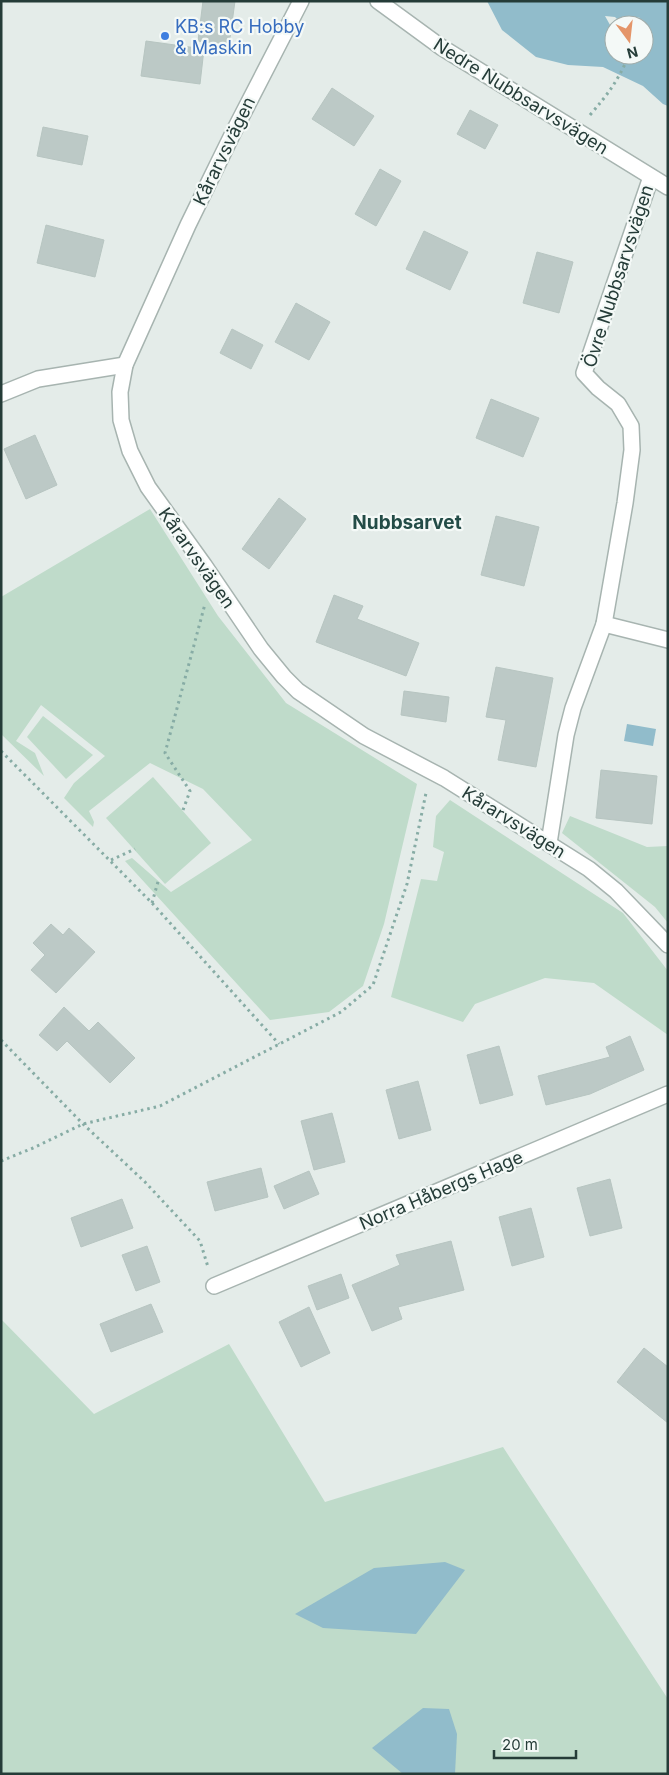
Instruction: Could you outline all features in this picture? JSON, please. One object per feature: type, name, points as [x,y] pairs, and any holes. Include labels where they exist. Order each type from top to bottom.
[{"type":"street","name":"Kårarvsvägen","points":[[301,1],[188,225],[124,365],[120,392],[121,420],[130,451],[148,487],[213,577],[261,650],[298,691],[356,730],[431,772],[589,869],[616,891],[668,945]]},
{"type":"street","name":"Nedre Nubbsarvsvägen","points":[[378,1],[441,47],[668,187]]},
{"type":"street","name":"Övre Nubbsarvsvägen","points":[[549,843],[566,735],[573,708],[604,624],[625,504],[632,450],[631,426],[618,404],[598,388],[584,373],[651,177]]},
{"type":"street","points":[[1,394],[38,379],[124,365]]},
{"type":"street","points":[[604,624],[668,640]]},
{"type":"street","name":"Norra Håbergs Hage","points":[[214,1286],[668,1094]]},
{"type":"path","points":[[576,131],[607,96],[624,65]]},
{"type":"path","points":[[183,810],[190,791],[165,753],[213,577]]},
{"type":"path","points":[[1,751],[152,903],[279,1044]]},
{"type":"path","points":[[1,1161],[83,1124],[160,1106],[341,1012],[373,985],[407,884],[431,772]]},
{"type":"path","points":[[111,860],[135,849]]},
{"type":"path","points":[[152,903],[160,878]]},
{"type":"path","points":[[1,1040],[83,1124],[145,1182],[200,1241],[214,1286]]},
{"type":"green space","points":[[150,509],[218,616],[286,703],[417,784],[384,924],[363,986],[329,1012],[270,1020],[125,861],[132,858],[171,892],[252,840],[203,789],[150,763],[89,811],[94,822],[93,827],[64,798],[74,783],[105,756],[41,705],[16,741],[35,753],[44,776],[1,734],[1,597]]},
{"type":"green space","points":[[43,716],[93,755],[66,779],[27,737]]},
{"type":"green space","points":[[153,777],[211,843],[165,884],[106,818]]},
{"type":"green space","points":[[450,800],[623,913],[668,971],[668,1035],[594,983],[545,978],[475,1004],[463,1022],[391,997],[421,879],[437,881],[444,852],[433,847],[436,816]]},
{"type":"green space","points":[[570,816],[647,847],[668,846],[668,923],[655,907],[562,833]]},
{"type":"green space","points":[[1,1319],[94,1414],[229,1344],[325,1502],[503,1447],[668,1699],[668,1774],[1,1774]]},
{"type":"water","points":[[487,1],[668,1],[668,106],[663,104],[643,86],[603,67],[568,65],[536,57],[502,30]]},
{"type":"water","points":[[627,724],[656,729],[653,746],[624,741]]},
{"type":"water","points":[[445,1562],[465,1570],[416,1634],[323,1628],[295,1614],[374,1568]]},
{"type":"water","points":[[423,1708],[449,1709],[457,1734],[455,1774],[403,1774],[372,1748]]},
{"type":"building","points":[[203,1],[235,1],[229,45],[198,41]]},
{"type":"building","points":[[146,41],[204,49],[200,84],[141,76]]},
{"type":"building","points":[[332,88],[374,116],[354,146],[312,119]]},
{"type":"building","points":[[470,110],[498,125],[485,149],[457,134]]},
{"type":"building","points":[[43,127],[88,136],[82,165],[37,156]]},
{"type":"building","points":[[380,169],[401,181],[376,226],[355,214]]},
{"type":"building","points":[[46,225],[104,240],[95,277],[37,263]]},
{"type":"building","points":[[424,231],[468,252],[450,290],[406,269]]},
{"type":"building","points":[[537,252],[573,262],[559,313],[523,303]]},
{"type":"building","points":[[296,303],[330,322],[309,360],[275,342]]},
{"type":"building","points":[[232,329],[263,345],[251,369],[220,353]]},
{"type":"building","points":[[491,399],[539,418],[523,457],[476,438]]},
{"type":"building","points":[[35,435],[57,485],[26,499],[4,449]]},
{"type":"building","points":[[279,498],[306,519],[269,569],[242,549]]},
{"type":"building","points":[[496,516],[539,527],[524,586],[481,575]]},
{"type":"building","points":[[334,595],[363,606],[357,619],[419,643],[406,676],[316,642]]},
{"type":"building","points":[[496,667],[553,678],[536,767],[498,760],[506,720],[486,717]]},
{"type":"building","points":[[404,691],[449,697],[446,722],[401,715]]},
{"type":"building","points":[[601,770],[657,776],[652,824],[596,818]]},
{"type":"building","points":[[51,924],[63,935],[69,928],[95,952],[56,993],[31,970],[45,955],[33,943]]},
{"type":"building","points":[[64,1007],[89,1031],[98,1022],[135,1058],[110,1083],[67,1041],[57,1051],[39,1035]]},
{"type":"building","points":[[630,1036],[644,1070],[590,1094],[546,1105],[538,1076],[610,1057],[606,1047]]},
{"type":"building","points":[[499,1046],[513,1095],[480,1104],[467,1055]]},
{"type":"building","points":[[418,1081],[431,1130],[399,1139],[386,1090]]},
{"type":"building","points":[[332,1113],[345,1162],[314,1170],[301,1121]]},
{"type":"building","points":[[261,1168],[268,1197],[215,1211],[207,1182]]},
{"type":"building","points":[[309,1171],[319,1194],[284,1209],[274,1186]]},
{"type":"building","points":[[610,1179],[622,1228],[590,1236],[577,1188]]},
{"type":"building","points":[[122,1199],[133,1228],[81,1247],[71,1218]]},
{"type":"building","points":[[531,1208],[544,1257],[512,1266],[499,1217]]},
{"type":"building","points":[[451,1241],[464,1290],[398,1307],[402,1319],[372,1331],[352,1285],[400,1265],[396,1255]]},
{"type":"building","points":[[147,1246],[160,1282],[136,1291],[122,1255]]},
{"type":"building","points":[[341,1274],[349,1298],[317,1310],[308,1286]]},
{"type":"building","points":[[151,1304],[163,1332],[111,1352],[100,1324]]},
{"type":"building","points":[[309,1307],[330,1353],[301,1367],[279,1322]]},
{"type":"building","points":[[644,1348],[668,1367],[668,1423],[617,1382]]},
{"type":"place","name":"KB:s RC Hobby & Maskin","points":[[165,36]]},
{"type":"district","name":"Nubbsarvet","points":[[407,522]]}]
